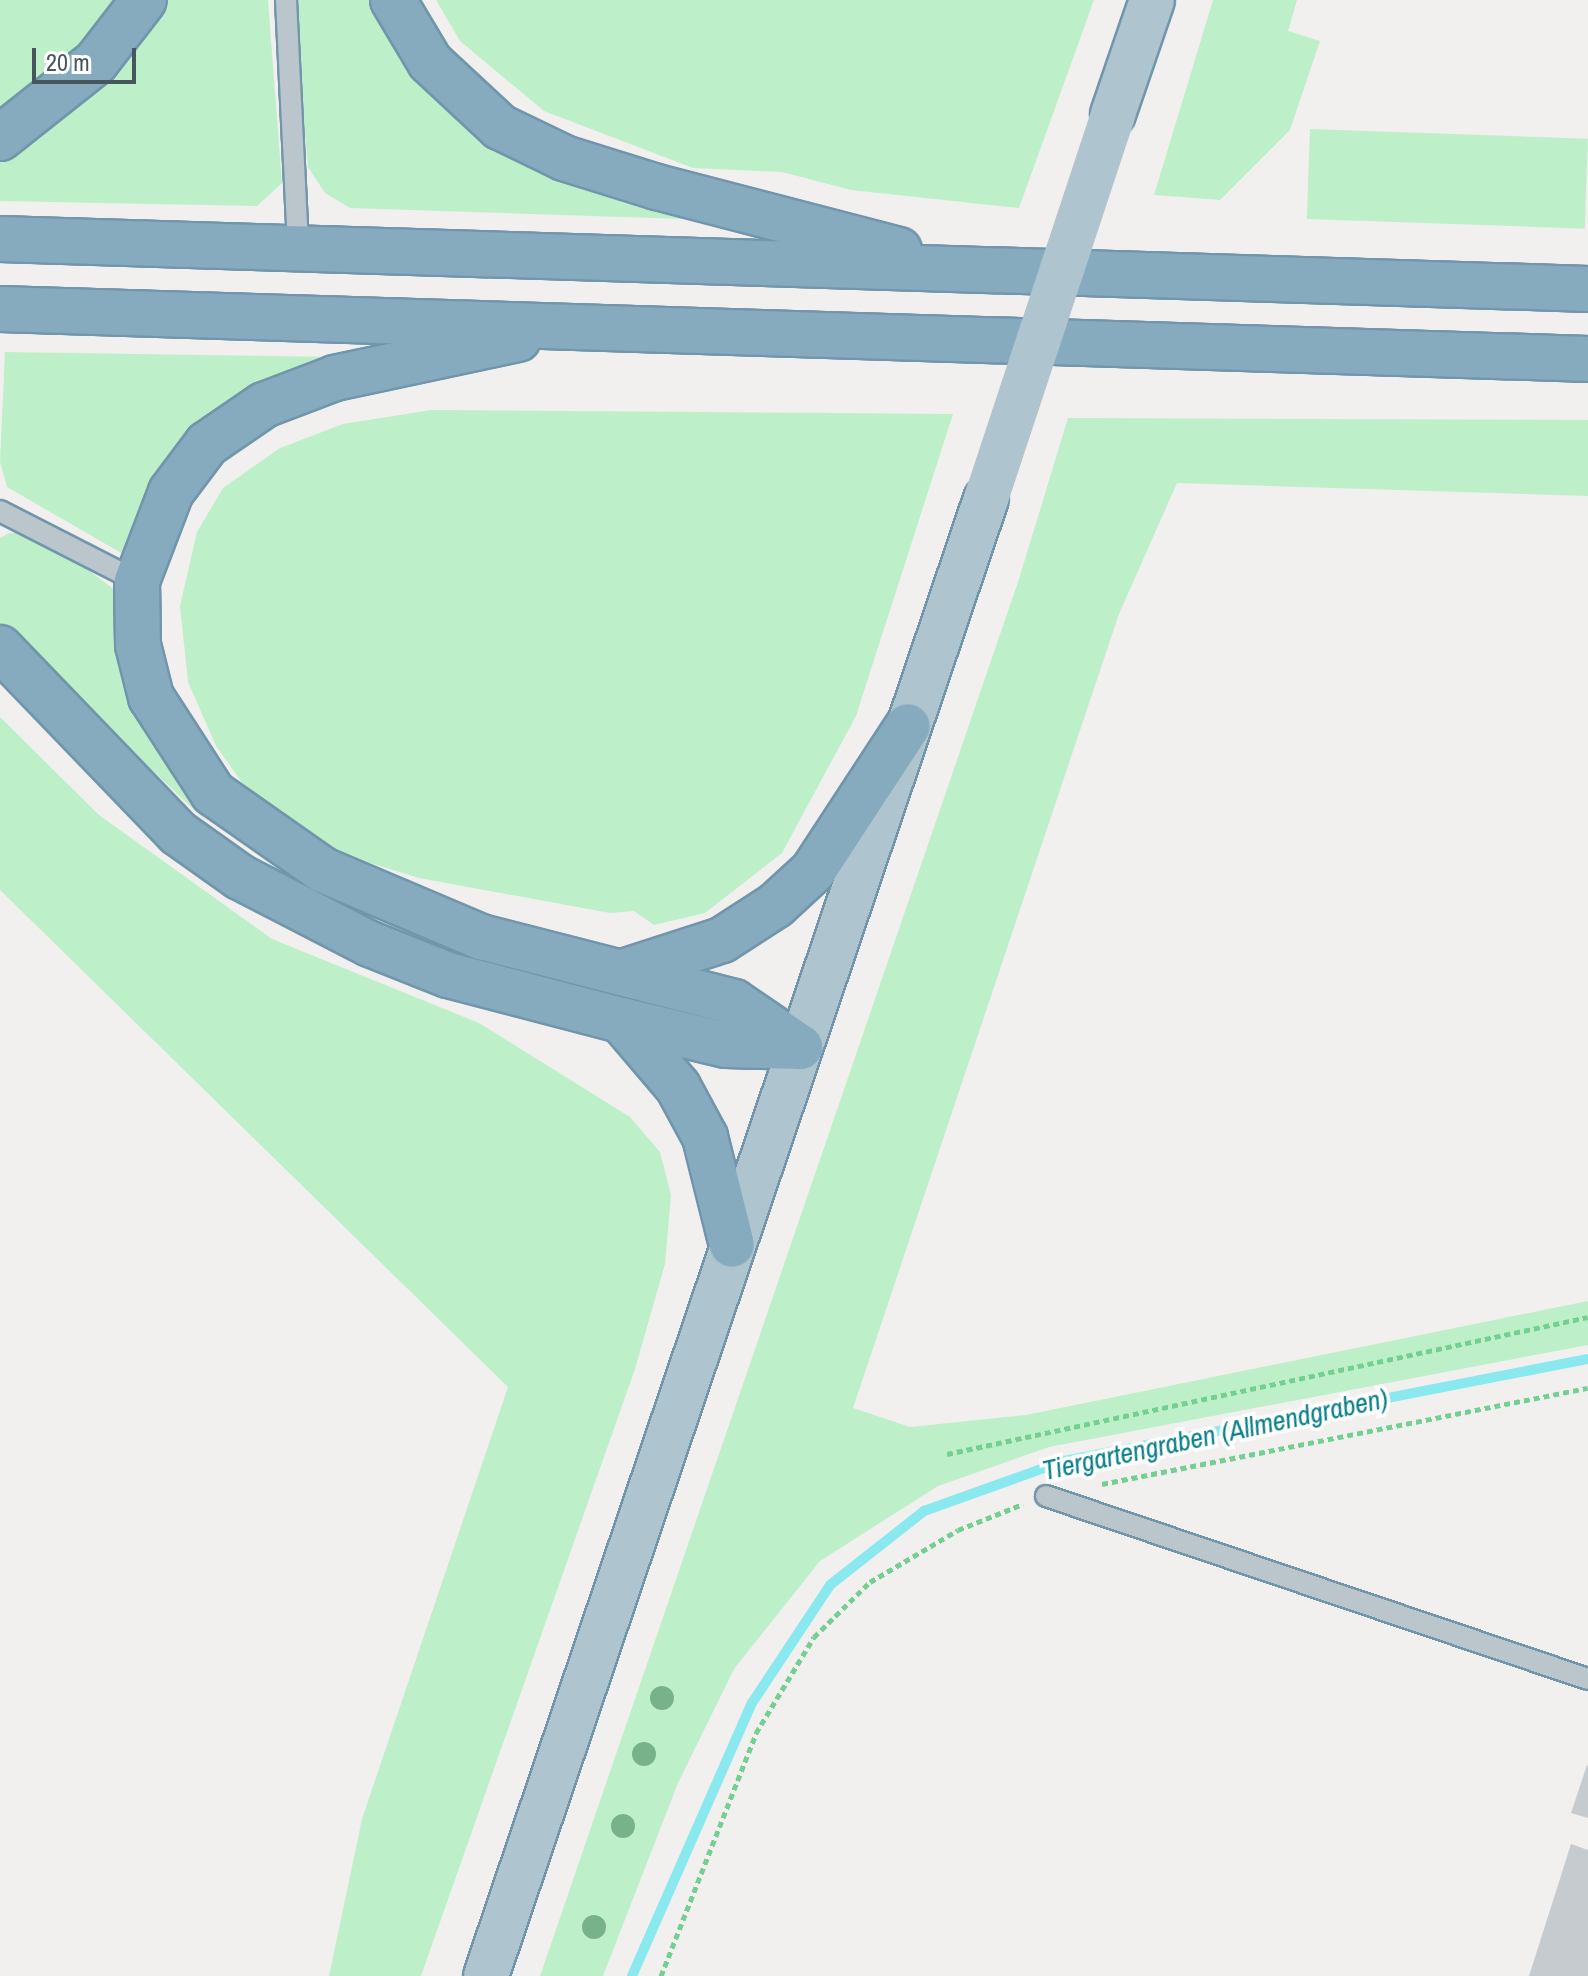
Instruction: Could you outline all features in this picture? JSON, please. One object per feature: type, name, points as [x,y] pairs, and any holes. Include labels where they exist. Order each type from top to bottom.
[{"type":"highway","points":[[0,138],[96,62],[144,0]]},
{"type":"highway","points":[[393,0],[430,62],[500,127],[564,158],[979,271]]},
{"type":"highway","points":[[0,239],[1588,289]]},
{"type":"highway","points":[[0,309],[591,323],[1588,359]]},
{"type":"highway","points":[[591,323],[335,378],[264,405],[207,444],[171,492],[137,581],[138,645],[151,697],[204,782],[256,828],[323,870],[410,910],[481,937],[734,1002],[800,1047]]},
{"type":"highway","points":[[0,648],[178,833],[240,877],[448,975],[726,1045],[800,1047]]},
{"type":"highway","points":[[623,972],[722,940],[776,905],[813,871],[908,726]]},
{"type":"highway","points":[[621,1020],[678,1087],[705,1137],[732,1245]]},
{"type":"main road","points":[[486,1976],[1152,0]]},
{"type":"lane","points":[[286,0],[298,248]]},
{"type":"lane","points":[[0,511],[137,581]]},
{"type":"lane","points":[[1046,1496],[1588,1679]]},
{"type":"path","points":[[947,1454],[1588,1317]]},
{"type":"path","points":[[661,1976],[756,1733],[814,1637],[870,1582],[958,1530],[1046,1496],[1588,1388]]},
{"type":"green space","points":[[0,0],[116,0],[79,46],[0,115]]},
{"type":"green space","points":[[166,0],[268,0],[282,183],[257,206],[0,201],[0,158],[32,141],[98,84]]},
{"type":"green space","points":[[294,0],[375,0],[395,44],[441,105],[488,143],[684,219],[350,208],[325,193],[308,167]]},
{"type":"green space","points":[[436,0],[1094,0],[1019,208],[851,190],[782,172],[693,168],[544,111],[460,41]]},
{"type":"green space","points":[[1213,0],[1297,0],[1288,31],[1320,41],[1290,130],[1220,200],[1154,195]]},
{"type":"green space","points":[[1310,129],[1588,139],[1585,229],[1307,219]]},
{"type":"green space","points":[[5,352],[342,357],[164,466],[123,554],[7,487],[0,462]]},
{"type":"green space","points":[[431,410],[953,414],[856,716],[782,853],[705,913],[654,925],[634,911],[610,913],[419,878],[321,848],[250,794],[216,746],[188,682],[180,606],[197,532],[223,488],[280,448],[343,424]]},
{"type":"green space","points":[[1068,418],[1588,420],[1588,496],[1177,483],[1119,614],[853,1408],[910,1427],[1026,1415],[1588,1301],[1588,1345],[1049,1447],[938,1486],[820,1561],[734,1669],[678,1783],[603,1976],[540,1976],[1019,579]]},
{"type":"green space","points":[[9,533],[40,534],[115,590],[129,706],[205,820],[0,627],[0,538]]},
{"type":"green space","points":[[0,717],[99,815],[272,939],[479,1023],[630,1117],[660,1152],[671,1195],[665,1264],[635,1369],[421,1976],[329,1976],[362,1819],[508,1387],[0,890]]},
{"type":"building","points":[[1588,1766],[1588,1818],[1571,1813]]},
{"type":"building","points":[[1571,1844],[1588,1850],[1588,1976],[1529,1976]]},
{"type":"waterway","name":"Tiergartengraben (Allmendgraben)","points":[[632,1976],[752,1703],[830,1585],[924,1511],[1064,1461],[1588,1359]]}]
